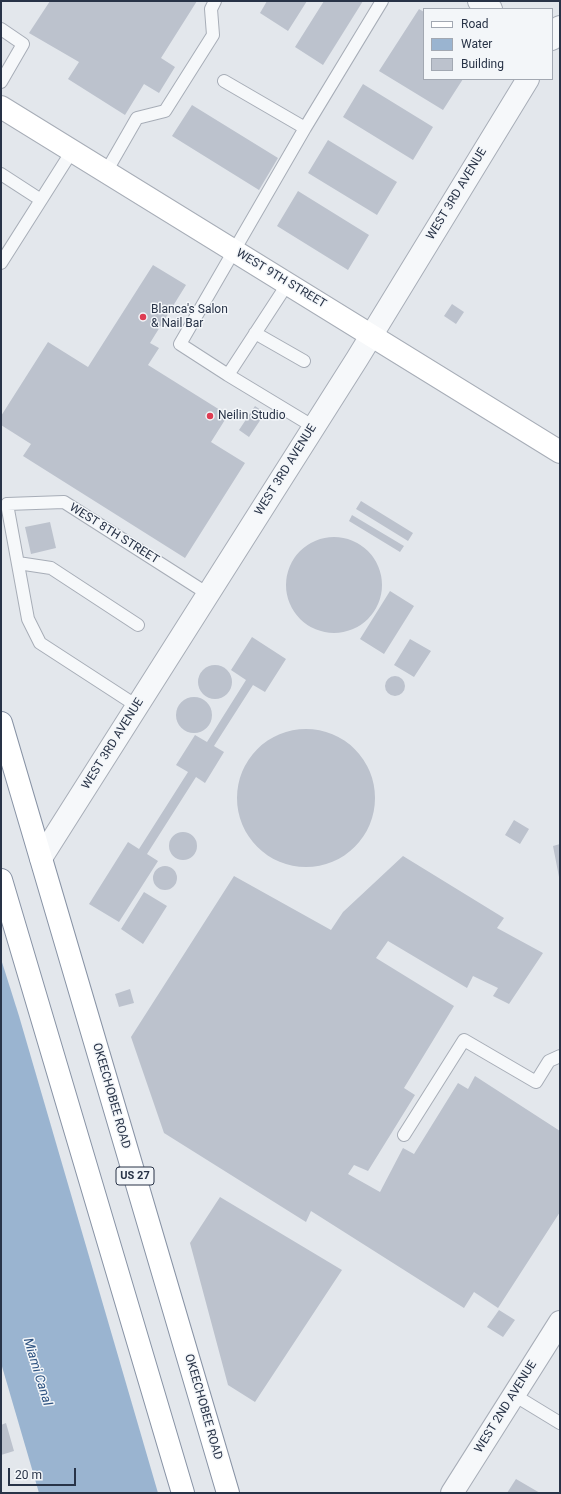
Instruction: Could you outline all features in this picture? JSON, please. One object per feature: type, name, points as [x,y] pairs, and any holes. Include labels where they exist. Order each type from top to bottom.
[{"type":"main road","name":"WEST 9TH STREET","points":[[1,107],[560,452]]},
{"type":"main road","name":"OKEECHOBEE ROAD","points":[[1,723],[228,1493]]},
{"type":"main road","points":[[1,880],[183,1493]]},
{"type":"street","points":[[479,1],[490,8]]},
{"type":"street","points":[[553,38],[560,27]]},
{"type":"street","name":"WEST 3RD AVENUE","points":[[41,858],[372,335],[527,80]]},
{"type":"street","name":"WEST 2ND AVENUE","points":[[452,1493],[560,1322]]},
{"type":"lane","points":[[106,172],[137,118],[165,111],[214,35],[211,9],[215,1]]},
{"type":"lane","points":[[314,427],[180,344],[233,250],[382,1]]},
{"type":"lane","points":[[1,29],[23,44],[1,82]]},
{"type":"lane","points":[[224,81],[305,128]]},
{"type":"lane","points":[[1,263],[72,151]]},
{"type":"lane","points":[[3,179],[41,200]]},
{"type":"lane","points":[[228,375],[288,283]]},
{"type":"lane","points":[[255,333],[304,361]]},
{"type":"lane","name":"WEST 8TH STREET","points":[[137,706],[40,643],[28,619],[7,504],[64,502],[208,594]]},
{"type":"lane","points":[[18,563],[51,568],[138,625]]},
{"type":"lane","points":[[404,1135],[464,1040],[536,1082],[549,1061],[560,1056]]},
{"type":"lane","points":[[514,1395],[560,1423]]},
{"type":"water","name":"Miami Canal","points":[[1,959],[158,1493],[39,1493],[1,1363]]},
{"type":"building","points":[[50,1],[197,1],[161,58],[175,67],[159,93],[144,84],[125,115],[68,79],[79,62],[29,33]]},
{"type":"building","points":[[267,1],[307,1],[288,31],[260,13]]},
{"type":"building","points":[[324,1],[363,1],[323,65],[295,47]]},
{"type":"building","points":[[419,9],[423,11],[423,80],[462,80],[443,110],[379,71]]},
{"type":"building","points":[[363,84],[433,127],[413,160],[343,117]]},
{"type":"building","points":[[192,105],[278,158],[259,190],[172,136]]},
{"type":"building","points":[[328,140],[397,182],[377,215],[308,173]]},
{"type":"building","points":[[298,191],[369,235],[348,270],[277,226]]},
{"type":"building","points":[[153,265],[186,285],[150,343],[159,348],[148,365],[228,415],[211,442],[245,463],[185,558],[23,456],[31,444],[1,425],[1,416],[48,342],[88,367]]},
{"type":"building","points":[[452,304],[464,312],[456,324],[444,316]]},
{"type":"building","points":[[255,406],[265,413],[249,437],[239,430]]},
{"type":"building","points":[[361,501],[413,533],[408,541],[356,509]]},
{"type":"building","points":[[352,515],[404,546],[400,552],[349,521]]},
{"type":"building","points":[[50,522],[56,548],[31,554],[25,527]]},
{"type":"building","points":[[334,537],[352,541],[361,545],[368,551],[374,558],[378,567],[382,585],[378,603],[374,612],[368,619],[361,625],[352,629],[334,633],[316,629],[307,625],[300,619],[294,612],[290,603],[286,585],[290,567],[294,558],[300,551],[307,545],[316,541]]},
{"type":"building","points":[[390,591],[414,606],[384,654],[360,639]]},
{"type":"building","points":[[252,637],[286,659],[265,692],[253,685],[214,746],[224,752],[205,783],[196,777],[147,854],[158,861],[119,922],[89,904],[128,842],[139,849],[188,772],[176,765],[195,735],[207,742],[246,680],[231,670]]},
{"type":"building","points":[[410,639],[431,651],[414,677],[394,665]]},
{"type":"building","points":[[212,665],[218,665],[222,666],[229,672],[232,682],[231,689],[225,696],[218,699],[212,699],[208,698],[201,692],[198,685],[198,679],[199,675],[205,668]]},
{"type":"building","points":[[395,676],[402,679],[405,686],[402,693],[395,696],[388,693],[385,686],[388,679]]},
{"type":"building","points":[[198,697],[207,702],[211,708],[211,722],[207,728],[198,733],[190,733],[181,728],[177,722],[176,711],[181,702],[187,698]]},
{"type":"building","points":[[306,729],[326,732],[338,737],[355,749],[367,766],[372,778],[375,798],[372,818],[367,830],[355,847],[338,859],[326,864],[306,867],[286,864],[274,859],[257,847],[245,830],[240,818],[237,798],[240,778],[245,766],[257,749],[274,737],[286,732]]},
{"type":"building","points":[[514,820],[529,829],[520,844],[505,835]]},
{"type":"building","points":[[183,832],[193,836],[197,846],[193,856],[183,860],[173,856],[169,846],[173,836]]},
{"type":"building","points":[[560,844],[560,877],[559,877],[553,846]]},
{"type":"building","points":[[403,856],[504,918],[497,928],[543,953],[509,1004],[493,996],[498,988],[473,976],[467,988],[388,941],[376,958],[454,1006],[404,1088],[415,1095],[368,1171],[354,1165],[348,1174],[380,1192],[403,1148],[414,1154],[458,1083],[468,1089],[475,1076],[560,1131],[560,1212],[498,1308],[474,1292],[464,1308],[311,1211],[306,1222],[164,1133],[131,1037],[234,876],[331,930],[343,912]]},
{"type":"building","points":[[165,866],[173,870],[177,878],[173,886],[165,890],[157,886],[153,878],[157,870]]},
{"type":"building","points":[[144,892],[167,906],[143,944],[121,929]]},
{"type":"building","points":[[130,989],[134,1003],[119,1007],[115,994]]},
{"type":"building","points":[[220,1197],[342,1270],[255,1402],[228,1385],[190,1243]]},
{"type":"building","points":[[499,1310],[515,1320],[503,1337],[487,1327]]},
{"type":"building","points":[[6,1423],[14,1451],[1,1455],[1,1425]]},
{"type":"building","points":[[516,1479],[540,1493],[507,1493]]},
{"type":"place","name":"Blanca's Salon & Nail Bar","points":[[143,317]]},
{"type":"place","name":"Neilin Studio","points":[[210,416]]}]
